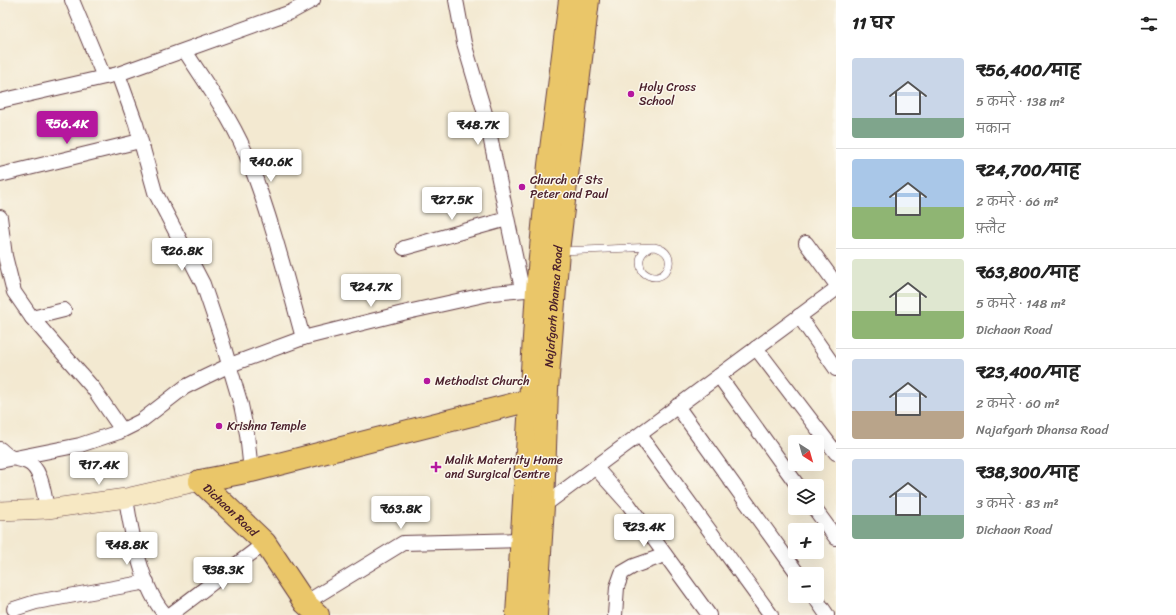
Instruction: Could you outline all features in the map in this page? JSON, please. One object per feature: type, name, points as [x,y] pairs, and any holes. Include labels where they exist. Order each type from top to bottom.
[{"type":"main road","points":[[517,615],[521,540],[538,398],[529,289],[549,165],[570,0]]},
{"type":"main road","name":"Najafgarh Dhansa Road","points":[[536,615],[543,506],[538,398],[558,251],[588,0]]},
{"type":"main road","points":[[0,511],[47,509],[126,498],[251,471],[538,398]]},
{"type":"main road","name":"Dichaon Road","points":[[200,481],[265,543],[311,609]]},
{"type":"street","points":[[72,0],[104,77]]},
{"type":"street","points":[[0,101],[118,74],[291,12],[313,0]]},
{"type":"street","points":[[5,460],[80,445],[122,430],[141,421],[185,388],[230,365],[303,338],[456,301],[493,293],[529,289],[506,219],[486,117],[464,43],[456,0]]},
{"type":"street","points":[[185,51],[228,118],[250,163],[272,225],[303,338]]},
{"type":"street","points":[[118,74],[155,192],[202,284],[230,365],[247,434],[251,471]]},
{"type":"street","points":[[0,175],[140,141]]},
{"type":"street","points":[[0,217],[5,256],[14,292],[32,318],[93,388],[122,430]]},
{"type":"street","points":[[404,248],[506,219]]},
{"type":"street","points":[[806,243],[836,284]]},
{"type":"street","points":[[543,506],[836,289]]},
{"type":"street","points":[[32,318],[64,310]]},
{"type":"street","points":[[799,316],[836,369]]},
{"type":"street","points":[[756,348],[836,453]]},
{"type":"street","points":[[719,376],[793,479]]},
{"type":"street","points":[[677,406],[793,567]]},
{"type":"street","points":[[640,434],[771,615]]},
{"type":"street","points":[[0,449],[5,460]]},
{"type":"street","points":[[5,460],[28,462],[35,468],[47,509]]},
{"type":"street","points":[[595,467],[629,505],[709,615]]},
{"type":"street","points":[[126,498],[141,569],[162,613],[265,543]]},
{"type":"street","points":[[819,515],[836,538]]},
{"type":"street","points":[[311,609],[403,543],[521,540]]},
{"type":"street","points":[[615,615],[617,587],[622,572],[634,566],[666,555]]},
{"type":"street","points":[[14,609],[36,602],[147,582]]},
{"type":"street","points":[[819,603],[828,615]]},
{"type":"lane","points":[[558,251],[649,248],[660,248],[668,254],[669,264],[668,270],[661,276],[656,277],[646,275],[639,265],[641,255],[649,248]]},
{"type":"place","name":"Holy Cross School","points":[[631,94]]},
{"type":"place","name":"Church of Sts Peter and Paul","points":[[522,187]]},
{"type":"place","name":"Methodist Church","points":[[427,381]]},
{"type":"place","name":"Krishna Temple","points":[[219,426]]},
{"type":"place","name":"Malik Maternity Home and Surgical Centre","points":[[436,467]]}]
